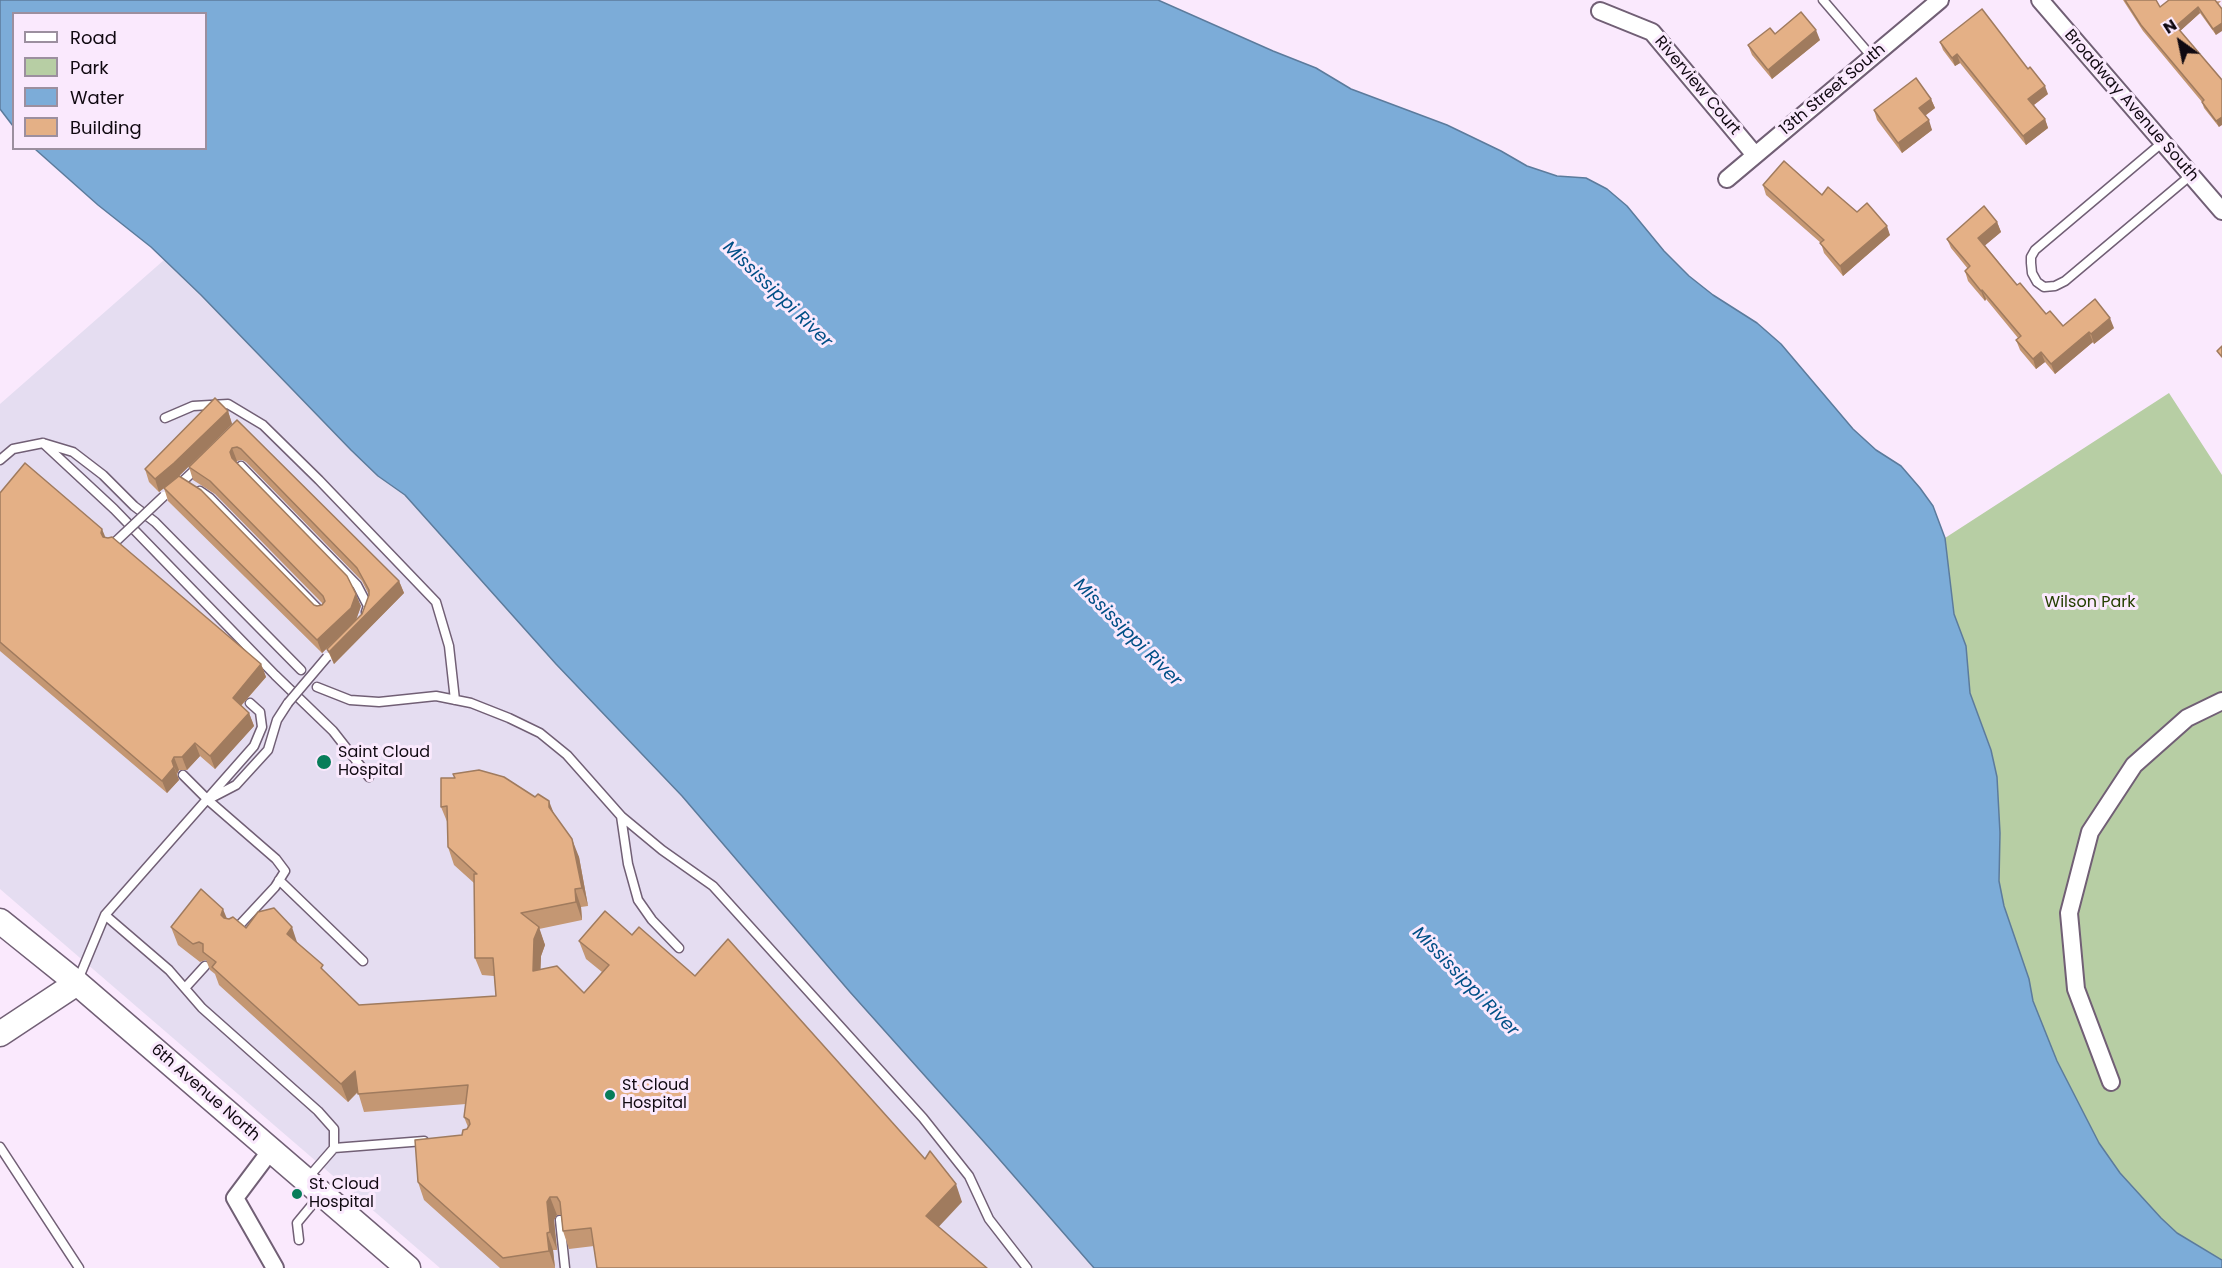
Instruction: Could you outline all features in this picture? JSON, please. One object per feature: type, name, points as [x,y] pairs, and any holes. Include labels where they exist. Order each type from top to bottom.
[{"type":"street","name":"13th Street South","points":[[1726,179],[1940,0]]},
{"type":"street","name":"Broadway Avenue South","points":[[2040,0],[2222,211]]},
{"type":"street","name":"Riverview Court","points":[[1600,11],[1653,32],[1755,155]]},
{"type":"street","points":[[2110,1082],[2076,989],[2069,913],[2090,832],[2134,765],[2187,718],[2222,701]]},
{"type":"street","name":"6th Avenue North","points":[[0,921],[77,983],[408,1268]]},
{"type":"street","points":[[0,1034],[77,983]]},
{"type":"street","points":[[271,1150],[234,1198],[275,1268]]},
{"type":"lane","points":[[1823,0],[1872,57]]},
{"type":"lane","points":[[2163,142],[2035,250],[2031,263],[2032,273],[2037,282],[2044,287],[2055,286],[2066,281],[2191,176]]},
{"type":"lane","points":[[165,418],[193,406],[228,404],[263,425],[436,602],[449,646],[455,700]]},
{"type":"lane","points":[[0,460],[13,449],[43,443],[73,452],[104,475],[134,506],[155,522],[301,670]]},
{"type":"lane","points":[[43,443],[114,509],[275,675],[333,730],[369,777]]},
{"type":"lane","points":[[111,545],[206,458]]},
{"type":"lane","points":[[241,466],[357,585],[368,606],[361,624]]},
{"type":"lane","points":[[173,489],[210,498],[322,613]]},
{"type":"lane","points":[[208,800],[236,785],[268,750],[277,720],[288,703],[335,649]]},
{"type":"lane","points":[[317,687],[350,700],[379,702],[436,696],[471,703],[509,718],[540,734],[567,755],[621,816],[662,850],[712,886],[908,1101],[969,1176],[989,1219],[1027,1268]]},
{"type":"lane","points":[[77,983],[105,915],[254,746],[262,727],[260,712],[250,703]]},
{"type":"lane","points":[[183,775],[276,859],[285,871],[275,887],[234,931]]},
{"type":"lane","points":[[621,816],[628,864],[638,900],[652,920],[679,948]]},
{"type":"lane","points":[[279,880],[363,961]]},
{"type":"lane","points":[[105,915],[169,970],[202,1008],[318,1111],[334,1129],[334,1148],[297,1223],[299,1240]]},
{"type":"lane","points":[[185,988],[205,966]]},
{"type":"lane","points":[[334,1148],[434,1140]]},
{"type":"lane","points":[[0,1147],[79,1268]]},
{"type":"lane","points":[[560,1220],[565,1268]]},
{"type":"shaded area","name":"Saint Cloud Hospital","points":[[164,260],[201,295],[351,450],[378,476],[405,495],[556,664],[682,796],[850,992],[1094,1268],[440,1268],[0,889],[0,404]]},
{"type":"green space","name":"Wilson Park","points":[[2169,393],[2222,475],[2222,1260],[2177,1233],[2120,1173],[2099,1143],[2057,1061],[2033,1001],[2029,979],[2004,906],[1999,881],[2000,833],[1997,777],[1991,749],[1970,693],[1966,646],[1954,614],[1945,538]]},
{"type":"water","name":"Mississippi River","points":[[0,0],[1158,0],[1316,68],[1351,89],[1447,125],[1527,166],[1557,176],[1586,178],[1607,189],[1627,206],[1664,251],[1689,276],[1713,295],[1757,323],[1781,344],[1853,429],[1876,450],[1901,466],[1933,506],[1945,538],[1954,614],[1966,646],[1970,693],[1991,750],[1997,777],[2000,833],[1999,881],[2004,906],[2029,979],[2033,1001],[2057,1061],[2099,1143],[2120,1173],[2177,1233],[2222,1260],[2222,1268],[1094,1268],[850,992],[682,796],[556,664],[405,495],[378,476],[351,450],[201,295],[151,247],[98,205],[36,150],[207,150],[207,12],[12,12],[12,125],[0,109]]},
{"type":"building","points":[[2125,0],[2156,0],[2160,7],[2169,0],[2215,0],[2222,9],[2222,23],[2213,29],[2198,7],[2176,26],[2222,80],[2222,117],[2216,121],[2202,102],[2204,100],[2141,25]]},
{"type":"building","points":[[1982,9],[2028,69],[2030,67],[2045,86],[2028,99],[2045,119],[2023,136],[1957,54],[1952,58],[1940,42]]},
{"type":"building","points":[[1801,12],[1816,30],[1768,70],[1748,45],[1770,28],[1775,34]]},
{"type":"building","points":[[1916,78],[1931,99],[1919,108],[1929,120],[1898,143],[1874,110]]},
{"type":"building","points":[[1784,161],[1822,195],[1828,187],[1857,212],[1867,203],[1887,226],[1840,266],[1820,243],[1824,240],[1763,185]]},
{"type":"building","points":[[1984,206],[1997,222],[1978,238],[2017,285],[2020,283],[2046,314],[2050,311],[2063,326],[2095,299],[2110,318],[2091,334],[2089,332],[2051,364],[2041,352],[2033,359],[2016,340],[2021,336],[1965,271],[1970,266],[1947,239]]},
{"type":"building","points":[[2222,346],[2222,357],[2217,351]]},
{"type":"building","points":[[215,398],[228,411],[155,479],[145,469]]},
{"type":"building","points":[[237,420],[399,581],[329,652],[327,649],[362,614],[369,590],[357,568],[241,449],[232,448],[230,452],[232,458],[347,576],[356,594],[351,608],[317,640],[164,488],[179,476],[201,490],[314,605],[322,605],[325,601],[323,596],[210,481],[189,467]]},
{"type":"building","points":[[25,463],[102,529],[103,537],[112,537],[261,664],[233,698],[249,713],[210,756],[195,743],[182,757],[174,757],[172,761],[174,767],[162,781],[0,642],[0,493]]},
{"type":"building","name":"St Cloud Hospital","points":[[479,770],[504,777],[535,797],[538,794],[549,801],[549,807],[572,839],[582,888],[575,889],[576,902],[521,913],[539,927],[534,939],[533,971],[557,966],[584,993],[609,965],[579,941],[605,911],[632,935],[639,927],[695,976],[728,939],[925,1159],[930,1151],[956,1184],[926,1216],[987,1268],[597,1268],[591,1228],[563,1231],[560,1202],[557,1197],[550,1197],[547,1202],[549,1251],[503,1258],[418,1182],[415,1140],[462,1135],[463,1130],[467,1129],[470,1124],[469,1120],[464,1117],[468,1085],[358,1094],[355,1071],[341,1084],[212,967],[216,962],[203,952],[203,944],[199,942],[193,944],[171,927],[201,889],[223,909],[221,915],[224,918],[233,917],[246,928],[258,912],[274,908],[292,927],[287,934],[323,965],[321,968],[359,1005],[496,996],[493,958],[475,958],[474,874],[477,874],[448,847],[447,806],[441,807],[441,778],[455,778],[453,774]]},
{"type":"place","name":"Saint Cloud Hospital","points":[[324,762]]},
{"type":"place","name":"St Cloud Hospital","points":[[610,1095]]},
{"type":"place","name":"St. Cloud Hospital","points":[[297,1194]]}]
